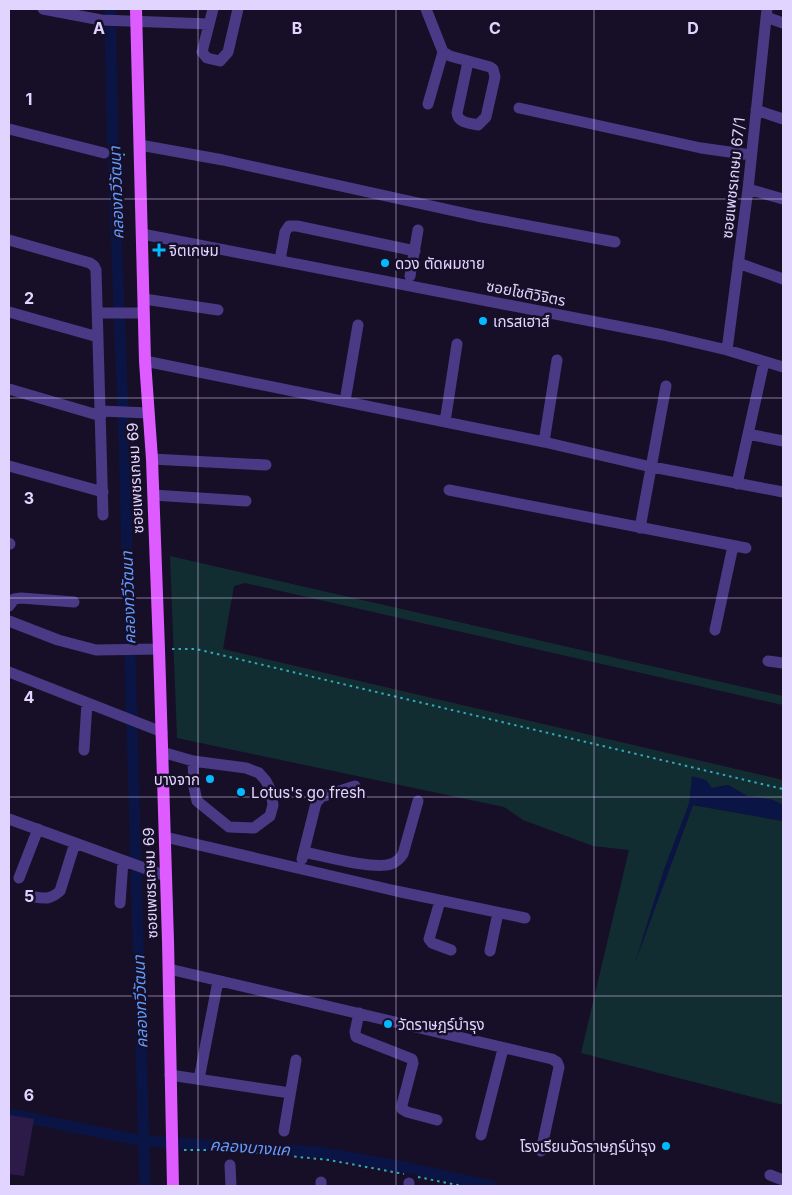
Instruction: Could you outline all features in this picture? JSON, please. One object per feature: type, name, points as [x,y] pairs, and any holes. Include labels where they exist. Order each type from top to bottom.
[{"type":"main road","name":"ซอยเพชรเกษม 69","points":[[132,17],[136,150],[144,299],[139,313],[145,361],[143,413],[152,459],[153,649],[156,730],[162,752],[165,837],[160,874],[169,969],[173,1186]]},
{"type":"street","points":[[43,9],[101,20],[132,17],[209,24]]},
{"type":"street","points":[[213,9],[202,52],[207,58],[220,61],[228,52],[238,9]]},
{"type":"street","points":[[426,9],[443,52],[428,104]]},
{"type":"street","points":[[767,13],[783,23]]},
{"type":"street","name":"ซอยเพชรเกษม 67/1","points":[[727,350],[748,189],[767,13]]},
{"type":"street","points":[[443,52],[468,62],[490,67],[492,70],[495,77],[486,117],[478,125],[460,121],[456,114],[468,62]]},
{"type":"street","points":[[519,108],[701,148],[751,155]]},
{"type":"street","points":[[756,110],[783,119]]},
{"type":"street","points":[[9,129],[104,153]]},
{"type":"street","points":[[136,150],[223,160],[477,216],[614,242]]},
{"type":"street","points":[[748,189],[783,199]]},
{"type":"street","points":[[280,260],[285,232],[289,226],[297,226],[415,251]]},
{"type":"street","points":[[410,276],[418,230]]},
{"type":"street","name":"ซอยโชติวิจิตร","points":[[142,234],[663,335],[727,350],[783,367]]},
{"type":"street","points":[[9,240],[94,266],[96,270],[98,337],[104,413],[103,515]]},
{"type":"street","points":[[738,264],[783,279]]},
{"type":"street","points":[[144,299],[218,310]]},
{"type":"street","points":[[9,312],[98,337]]},
{"type":"street","points":[[98,313],[139,313]]},
{"type":"street","points":[[345,401],[358,325]]},
{"type":"street","points":[[445,422],[457,344]]},
{"type":"street","points":[[544,442],[557,360]]},
{"type":"street","points":[[145,361],[544,442],[650,467],[783,492]]},
{"type":"street","points":[[737,484],[764,362]]},
{"type":"street","points":[[640,528],[666,386]]},
{"type":"street","points":[[9,390],[104,413],[143,413]]},
{"type":"street","points":[[748,434],[783,441]]},
{"type":"street","points":[[152,459],[266,465]]},
{"type":"street","points":[[9,466],[103,492]]},
{"type":"street","points":[[448,490],[746,548]]},
{"type":"street","points":[[153,494],[246,501]]},
{"type":"street","points":[[715,630],[733,546]]},
{"type":"street","points":[[9,606],[14,599],[22,598],[74,602]]},
{"type":"street","points":[[9,621],[79,646],[96,650],[153,649]]},
{"type":"street","points":[[768,661],[783,663]]},
{"type":"street","points":[[9,673],[156,730]]},
{"type":"street","points":[[84,750],[87,703]]},
{"type":"street","points":[[162,752],[193,761],[246,768],[259,773],[271,791],[273,805],[270,816],[254,828],[230,827],[197,801],[194,787],[193,761]]},
{"type":"street","points":[[300,868],[316,803],[321,797],[355,786]]},
{"type":"street","points":[[304,852],[371,865],[390,864],[399,860],[403,854],[418,800]]},
{"type":"street","points":[[9,819],[160,874]]},
{"type":"street","points":[[19,878],[38,829]]},
{"type":"street","points":[[165,837],[440,901],[525,918]]},
{"type":"street","points":[[34,898],[48,899],[60,892],[75,843]]},
{"type":"street","points":[[120,902],[124,861]]},
{"type":"street","points":[[440,901],[429,939],[432,943],[451,950]]},
{"type":"street","points":[[490,951],[498,913]]},
{"type":"street","points":[[169,969],[552,1059],[557,1062],[559,1067],[541,1151]]},
{"type":"street","points":[[199,1079],[218,981]]},
{"type":"street","points":[[359,1014],[355,1032],[356,1037],[412,1059],[413,1063],[402,1109],[437,1120]]},
{"type":"street","points":[[481,1135],[503,1049]]},
{"type":"street","points":[[284,1131],[296,1060]]},
{"type":"street","points":[[170,1074],[290,1093]]},
{"type":"street","points":[[230,1165],[231,1186]]},
{"type":"street","points":[[770,1175],[783,1180]]},
{"type":"path","points":[[104,153],[136,150]]},
{"type":"path","points":[[153,649],[196,649],[783,788]]},
{"type":"path","points":[[184,1158],[184,1149],[230,1150],[329,1160],[410,1180],[462,1186]]},
{"type":"green space","points":[[170,556],[783,696],[783,705],[245,583],[234,586],[223,649],[783,780],[783,805],[773,800],[747,796],[728,785],[691,792],[689,804],[664,870],[640,947],[693,805],[783,821],[783,1105],[581,1053],[629,850],[593,846],[523,820],[504,807],[177,738]]},
{"type":"shaded area","points":[[692,776],[706,780],[712,788],[728,785],[747,796],[773,800],[783,805],[783,821],[693,805],[635,963],[664,870],[689,804]]},
{"type":"building","points":[[9,1115],[34,1119],[24,1176],[9,1174]]},
{"type":"waterway","name":"คลองทวีวัฒนา","points":[[110,9],[145,1186]]},
{"type":"waterway","name":"คลองบางแค","points":[[9,1114],[143,1141],[319,1152],[409,1168],[491,1186]]},
{"type":"place","name":"จิตเกษม","points":[[159,250]]},
{"type":"place","name":"ดวง ตัดผมชาย","points":[[385,263]]},
{"type":"place","name":"เกรสเฮาส์","points":[[483,321]]},
{"type":"place","name":"บางจาก","points":[[210,779]]},
{"type":"place","name":"Lotus's go fresh","points":[[241,792]]},
{"type":"place","name":"วัดราษฎร์บำรุง","points":[[388,1024]]},
{"type":"place","name":"โรงเรียนวัดราษฎร์บำรุง","points":[[666,1146]]}]
